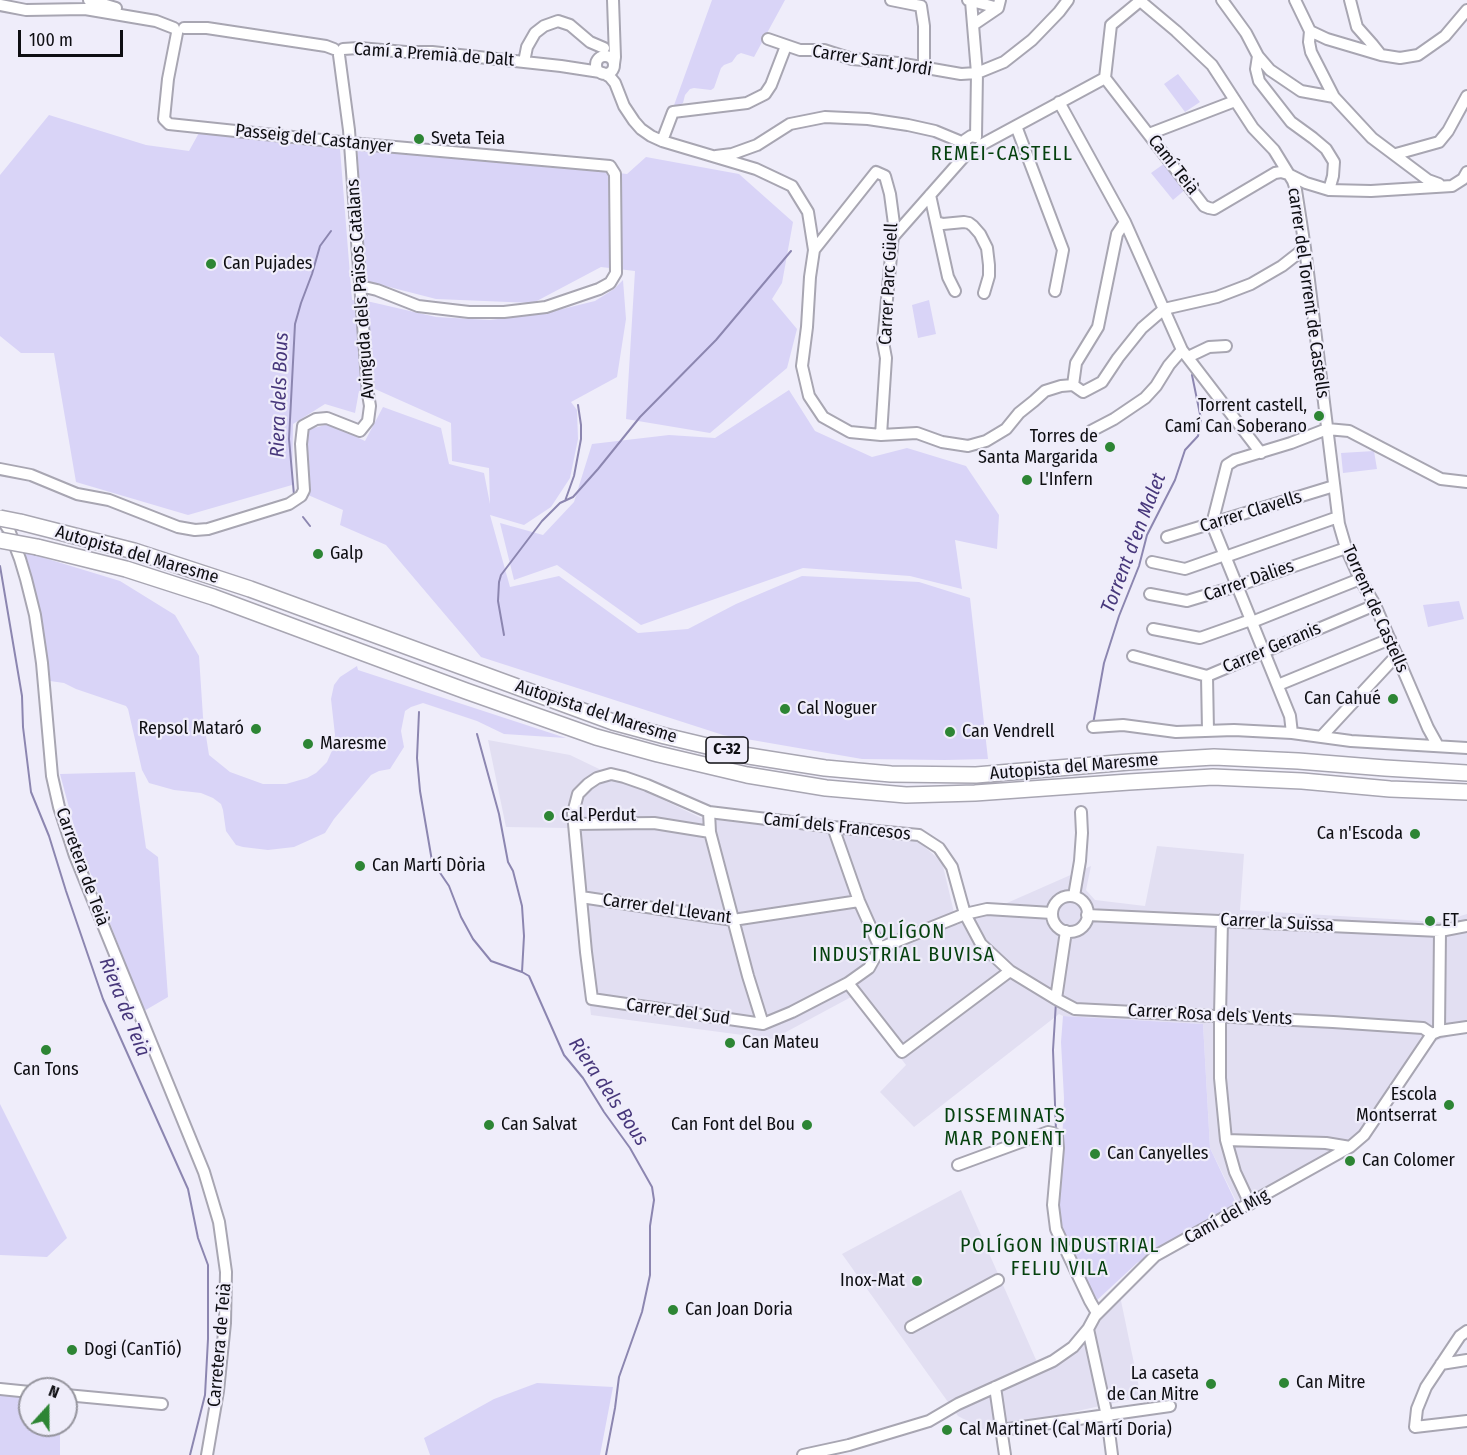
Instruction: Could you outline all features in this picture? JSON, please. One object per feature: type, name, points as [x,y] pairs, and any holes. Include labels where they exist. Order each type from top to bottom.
[{"type":"highway","name":"Autopista del Maresme","points":[[0,518],[134,551],[250,589],[613,722],[749,756],[825,768],[891,774],[976,775],[1214,757],[1467,773]]},
{"type":"highway","name":"Autopista del Maresme","points":[[0,540],[126,569],[213,597],[596,737],[747,775],[826,788],[906,795],[975,793],[1213,777],[1467,792]]},
{"type":"street","points":[[89,0],[156,21]]},
{"type":"street","points":[[602,72],[610,71],[614,64],[613,0]]},
{"type":"street","points":[[891,0],[921,6],[924,26],[924,69]]},
{"type":"street","points":[[978,73],[1004,63],[1032,40],[1068,0]]},
{"type":"street","points":[[979,141],[1016,126],[1105,78],[1111,25],[1139,0]]},
{"type":"street","name":"carrer del Torrent de Castells","points":[[1139,0],[1212,65],[1252,128],[1274,150],[1293,181],[1305,248],[1327,429]]},
{"type":"street","points":[[1222,0],[1246,33],[1258,56],[1270,70],[1301,91],[1334,97]]},
{"type":"street","points":[[1295,0],[1310,31],[1311,52],[1334,97],[1372,138],[1428,180],[1443,186]]},
{"type":"street","points":[[1350,0],[1357,27],[1381,55]]},
{"type":"street","points":[[979,141],[978,73],[970,1],[999,4]]},
{"type":"street","points":[[973,25],[999,4]]},
{"type":"street","name":"Camí a Premià de Dalt","points":[[0,5],[26,10],[40,5],[85,9],[156,21],[178,30],[207,28],[327,46],[339,51],[359,48],[432,52],[602,72]]},
{"type":"street","points":[[1310,31],[1327,39],[1381,55],[1400,58],[1418,55],[1445,36],[1467,10]]},
{"type":"street","points":[[613,19],[608,40],[599,55],[597,67],[615,83],[628,112],[641,129],[665,142],[756,169],[792,186],[808,212],[814,250],[802,366],[809,396],[823,417],[850,432],[880,435],[917,433],[942,442],[968,446],[986,441],[1006,429],[1019,413],[1045,391],[1073,385],[1083,392],[1102,382],[1142,328],[1164,309],[1217,297],[1251,284],[1282,266],[1305,248]]},
{"type":"street","name":"Camí a Premià de Dalt","points":[[524,62],[527,46],[535,33],[544,26],[558,21],[570,25],[590,42],[604,48]]},
{"type":"street","name":"Passeig del Castanyer","points":[[178,30],[168,79],[164,119],[171,124],[350,143],[610,166],[615,174],[616,273],[610,283],[599,289],[546,307],[481,312],[418,306],[360,286]]},
{"type":"street","name":"Carrer Sant Jordi","points":[[768,39],[800,50],[824,50],[852,58],[961,74],[978,73]]},
{"type":"street","points":[[665,142],[673,112],[747,103],[765,94],[771,85],[786,46]]},
{"type":"street","name":"Avinguda dels Països Catalans","points":[[0,470],[31,475],[77,494],[109,501],[178,527],[195,530],[208,529],[289,504],[301,496],[304,490],[301,444],[303,426],[316,419],[327,418],[360,431],[368,421],[370,406],[350,143],[339,51]]},
{"type":"street","points":[[598,60],[606,56],[611,59],[616,69],[622,98]]},
{"type":"street","points":[[1258,56],[1256,69],[1259,81],[1291,122],[1326,149],[1334,162],[1329,190]]},
{"type":"street","name":"Camí a Premià de Dalt","points":[[561,66],[598,60]]},
{"type":"street","name":"Camí Teià","points":[[1105,78],[1204,206],[1214,209],[1275,173],[1288,174]]},
{"type":"street","points":[[1396,154],[1439,142],[1448,131],[1467,96]]},
{"type":"street","points":[[1149,134],[1235,101]]},
{"type":"street","points":[[1059,102],[1125,222],[1185,353],[1261,453]]},
{"type":"street","points":[[713,157],[732,154],[757,145],[790,124],[825,117],[868,119],[908,125],[936,131],[967,147]]},
{"type":"street","points":[[1016,126],[1063,250],[1055,291]]},
{"type":"street","points":[[893,237],[930,195],[967,147],[968,137],[974,136],[979,141]]},
{"type":"street","name":"Carrer Parc Güell","points":[[814,250],[876,172],[885,176],[891,194],[894,224],[883,342],[886,358],[880,435]]},
{"type":"street","points":[[1288,174],[1306,183],[1329,190],[1371,191],[1452,186],[1460,182],[1467,172]]},
{"type":"street","points":[[930,195],[948,277],[955,291]]},
{"type":"street","points":[[936,222],[969,223],[980,234],[987,248],[990,265],[984,293]]},
{"type":"street","points":[[1073,385],[1076,363],[1098,327],[1117,234],[1125,222]]},
{"type":"street","points":[[1091,431],[1145,398],[1156,386],[1168,365],[1185,353],[1209,346],[1226,346]]},
{"type":"street","points":[[1292,733],[1290,716],[1212,524],[1227,465],[1235,460],[1327,429],[1349,430],[1442,479],[1467,482]]},
{"type":"street","name":"Torrent de Castells","points":[[1327,429],[1338,517],[1346,548],[1375,605],[1438,746]]},
{"type":"street","name":"Carrer Clavells","points":[[1167,537],[1334,486]]},
{"type":"street","points":[[1152,562],[1185,569],[1338,517]]},
{"type":"street","name":"Carretera de Teià","points":[[0,518],[9,530],[20,559],[35,615],[42,663],[52,776],[59,807],[86,884],[204,1172],[219,1222],[226,1272],[225,1323],[218,1391],[207,1455]]},
{"type":"street","name":"Carrer Dàlies","points":[[1150,594],[1187,602],[1346,548]]},
{"type":"street","points":[[1154,629],[1200,638],[1248,621],[1252,622],[1360,579]]},
{"type":"street","name":"Carrer Geranis","points":[[1133,656],[1207,676],[1375,605]]},
{"type":"street","points":[[1278,685],[1390,639]]},
{"type":"street","points":[[1321,737],[1397,655]]},
{"type":"street","points":[[1207,676],[1208,731]]},
{"type":"street","points":[[1093,727],[1123,725],[1176,732],[1234,730],[1292,733],[1351,741],[1467,748]]},
{"type":"street","name":"Camí dels Francesos","points":[[574,824],[573,813],[578,794],[597,778],[611,774],[647,785],[709,812],[919,835],[939,848],[952,867],[965,914],[981,944],[1010,971],[1056,999]]},
{"type":"street","points":[[709,812],[710,832],[763,1024],[792,1012],[848,982],[869,968],[880,948],[965,914],[987,909],[1052,914]]},
{"type":"street","points":[[1074,896],[1080,861],[1081,812]]},
{"type":"street","points":[[581,897],[574,824],[654,823],[710,832]]},
{"type":"street","points":[[833,827],[859,901],[880,948]]},
{"type":"street","points":[[1066,896],[1074,896],[1084,903],[1087,909],[1086,921],[1078,929],[1066,931],[1056,925],[1052,914],[1059,900],[1066,896]]},
{"type":"street","name":"Carrer del Llevant","points":[[581,897],[733,920],[859,901]]},
{"type":"street","name":"Carrer del Sud","points":[[581,897],[592,999],[763,1024]]},
{"type":"street","name":"Carrer la Suïssa","points":[[1087,915],[1440,931],[1467,926]]},
{"type":"street","points":[[1222,920],[1220,1078],[1226,1140],[1235,1172],[1250,1204]]},
{"type":"street","points":[[1056,999],[1066,931]]},
{"type":"street","points":[[1440,931],[1436,1033],[1467,1027]]},
{"type":"street","points":[[848,982],[902,1052],[1010,971]]},
{"type":"street","name":"Carrer Rosa dels Vents","points":[[1056,999],[1076,1009],[1423,1028],[1436,1033]]},
{"type":"street","name":"Camí del Mig","points":[[803,1455],[831,1450],[929,1421],[958,1404],[1053,1361],[1073,1347],[1088,1329],[1097,1313],[1155,1256],[1350,1147],[1364,1135],[1436,1033]]},
{"type":"street","points":[[958,1165],[1048,1132],[1057,1136],[1053,1205],[1056,1229],[1097,1313]]},
{"type":"street","points":[[1226,1140],[1326,1143],[1350,1147]]},
{"type":"street","points":[[911,1327],[998,1280]]},
{"type":"street","points":[[1088,1329],[1107,1416],[1112,1455]]},
{"type":"street","points":[[1467,1331],[1460,1336],[1426,1387],[1417,1409],[1415,1427],[1467,1421]]},
{"type":"street","points":[[1441,1364],[1467,1360]]},
{"type":"street","points":[[995,1387],[1005,1455]]},
{"type":"street","points":[[0,1389],[18,1391]]},
{"type":"street","points":[[78,1396],[162,1404]]},
{"type":"street","points":[[1001,1430],[1170,1406]]},
{"type":"shaded area","points":[[712,0],[785,0],[754,57],[741,53],[737,55],[732,62],[721,68],[714,88],[711,90],[690,89],[683,103],[673,108]]},
{"type":"shaded area","points":[[1178,74],[1200,102],[1185,112],[1164,84]]},
{"type":"shaded area","points":[[49,115],[146,145],[189,151],[200,131],[340,149],[352,300],[371,302],[436,317],[490,320],[546,313],[595,301],[614,289],[623,280],[626,319],[617,377],[571,402],[577,410],[578,439],[570,478],[551,507],[524,525],[490,515],[510,587],[559,576],[638,633],[688,629],[736,604],[802,576],[919,582],[970,598],[988,759],[862,759],[723,735],[481,657],[386,545],[340,525],[343,510],[308,495],[305,439],[310,429],[329,424],[365,441],[383,407],[441,428],[449,464],[484,473],[490,504],[489,468],[452,461],[451,423],[375,389],[359,391],[355,413],[325,404],[293,424],[292,485],[188,515],[76,482],[54,353],[21,353],[0,336],[0,175]]},
{"type":"shaded area","points":[[357,144],[627,174],[646,157],[739,174],[793,222],[782,283],[772,299],[797,329],[787,368],[710,433],[626,419],[635,271],[601,267],[533,303],[436,299],[366,281]]},
{"type":"shaded area","points":[[1165,163],[1186,189],[1173,200],[1151,173]]},
{"type":"shaded area","points":[[929,300],[936,334],[918,338],[912,305]]},
{"type":"shaded area","points":[[789,390],[815,431],[872,457],[907,448],[966,466],[999,515],[997,549],[955,540],[962,589],[910,576],[803,568],[641,625],[557,565],[514,580],[500,523],[543,535],[574,502],[592,444],[669,435],[715,438]]},
{"type":"shaded area","points":[[1374,451],[1377,469],[1343,473],[1341,453]]},
{"type":"shaded area","points":[[25,552],[120,581],[175,615],[199,656],[203,717],[209,755],[230,772],[263,784],[286,784],[307,778],[327,762],[334,746],[335,735],[331,699],[334,685],[340,677],[357,666],[358,670],[566,738],[504,734],[477,721],[423,703],[405,711],[401,731],[404,747],[390,769],[371,775],[325,833],[294,847],[268,850],[236,845],[226,831],[221,804],[213,798],[201,793],[174,790],[149,783],[142,770],[126,706],[64,683],[50,681]]},
{"type":"shaded area","points":[[1459,601],[1464,619],[1428,627],[1423,605]]},
{"type":"shaded area","points":[[488,740],[570,755],[701,818],[918,841],[942,862],[957,925],[1091,866],[1086,890],[1095,900],[1145,906],[1157,846],[1244,854],[1240,910],[1440,922],[1467,914],[1467,1031],[1429,1043],[1360,1146],[1241,1211],[1210,1148],[1203,1024],[1059,1014],[914,1127],[880,1092],[906,1065],[853,996],[773,1039],[591,1015],[569,828],[506,827]]},
{"type":"shaded area","points":[[135,772],[146,848],[158,857],[168,997],[144,1011],[78,841],[60,774]]},
{"type":"shaded area","points":[[1063,1016],[1203,1024],[1210,1148],[1236,1203],[1137,1263],[1095,1302],[1065,1235],[1056,1203],[1064,1098],[1061,1042]]},
{"type":"shaded area","points":[[0,1104],[67,1238],[47,1257],[0,1255]]},
{"type":"shaded area","points":[[961,1190],[1041,1371],[1120,1296],[1141,1397],[986,1431],[958,1416],[842,1254]]},
{"type":"shaded area","points":[[537,1383],[613,1387],[600,1455],[430,1455],[424,1438],[494,1399]]},
{"type":"shaded area","points":[[0,1395],[18,1397],[18,1437],[60,1437],[60,1455],[0,1455]]},
{"type":"waterway","name":"Riera dels Bous","points":[[294,495],[289,439],[295,324],[320,246],[331,231]]},
{"type":"waterway","points":[[504,635],[498,601],[501,575],[542,521],[560,503],[573,497],[640,417],[716,340],[791,251]]},
{"type":"waterway","name":"Torrent d'en Malet","points":[[1093,724],[1104,663],[1119,616],[1139,566],[1147,535],[1175,480],[1185,450],[1198,436],[1201,419],[1192,375]]},
{"type":"waterway","points":[[565,501],[574,476],[581,439],[578,405]]},
{"type":"waterway","name":"Riera dels Bous","points":[[303,517],[310,526]]},
{"type":"waterway","name":"Riera de Teià","points":[[0,566],[22,696],[23,727],[31,792],[49,836],[103,999],[188,1189],[198,1238],[208,1265],[205,1395],[190,1455]]},
{"type":"waterway","name":"Riera dels Bous","points":[[419,712],[417,758],[432,861],[449,886],[461,917],[473,939],[491,961],[529,976],[564,1055],[583,1078],[630,1148],[652,1187],[654,1200],[650,1226],[650,1275],[642,1312],[619,1377],[606,1455]]},
{"type":"waterway","points":[[477,734],[499,814],[508,862],[513,871],[522,906],[524,936],[522,972]]},
{"type":"waterway","name":"Torrent d'en Malet","points":[[1056,1002],[1053,1050],[1056,1131]]},
{"type":"place","name":"Sveta Teia","points":[[419,139]]},
{"type":"place","name":"Can Pujades","points":[[211,264]]},
{"type":"place","name":"Torrent castell, Camí Can Soberano","points":[[1319,416]]},
{"type":"place","name":"Torres de Santa Margarida","points":[[1110,447]]},
{"type":"place","name":"L'Infern","points":[[1027,480]]},
{"type":"place","name":"Galp","points":[[318,554]]},
{"type":"place","name":"Can Cahué","points":[[1393,699]]},
{"type":"place","name":"Cal Noguer","points":[[785,709]]},
{"type":"place","name":"Repsol Mataró","points":[[256,729]]},
{"type":"place","name":"Can Vendrell","points":[[950,732]]},
{"type":"place","name":"Maresme","points":[[308,744]]},
{"type":"place","name":"Cal Perdut","points":[[549,816]]},
{"type":"place","name":"Ca n'Escoda","points":[[1415,834]]},
{"type":"place","name":"Can Martí Dòria","points":[[360,866]]},
{"type":"place","name":"ET","points":[[1430,921]]},
{"type":"place","name":"Can Mateu","points":[[730,1043]]},
{"type":"place","name":"Can Tons","points":[[46,1050]]},
{"type":"place","name":"Escola Montserrat","points":[[1449,1105]]},
{"type":"place","name":"Can Salvat","points":[[489,1125]]},
{"type":"place","name":"Can Font del Bou","points":[[807,1125]]},
{"type":"place","name":"Can Canyelles","points":[[1095,1154]]},
{"type":"place","name":"Can Colomer","points":[[1350,1161]]},
{"type":"place","name":"Inox-Mat","points":[[917,1281]]},
{"type":"place","name":"Can Joan Doria","points":[[673,1310]]},
{"type":"place","name":"Dogi (CanTió)","points":[[72,1350]]},
{"type":"place","name":"Can Mitre","points":[[1284,1383]]},
{"type":"place","name":"La caseta de Can Mitre","points":[[1211,1384]]},
{"type":"place","name":"Cal Martinet (Cal Martí Doria)","points":[[947,1430]]},
{"type":"district","name":"REMEI-CASTELL","points":[[1002,154]]},
{"type":"district","name":"POLÍGON INDUSTRIAL BUVISA","points":[[904,944]]},
{"type":"district","name":"DISSEMINATS MAR PONENT","points":[[1005,1128]]},
{"type":"district","name":"POLÍGON INDUSTRIAL FELIU VILA","points":[[1060,1258]]}]
